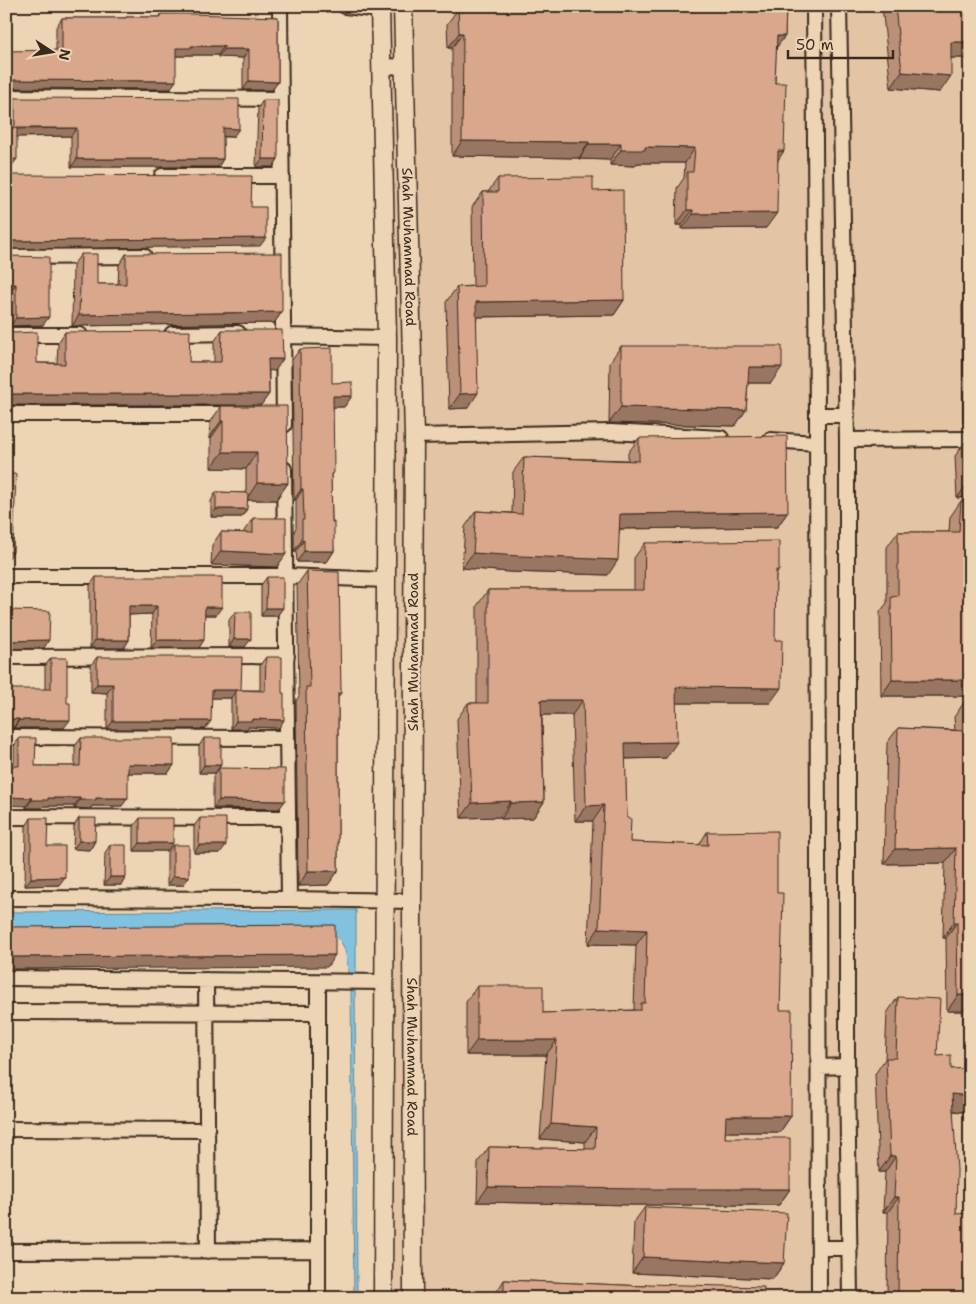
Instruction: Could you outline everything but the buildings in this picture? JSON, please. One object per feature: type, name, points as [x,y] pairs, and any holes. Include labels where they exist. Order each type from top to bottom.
[{"type":"main road","name":"Shah Muhammad Road","points":[[403,6],[414,436],[413,1298]]},
{"type":"main road","name":"Shah Muhammad Road","points":[[380,8],[387,338],[384,900],[376,982],[383,1298]]},
{"type":"street","points":[[280,6],[282,176],[277,255],[280,333],[278,414],[284,447],[289,899]]},
{"type":"street","points":[[345,6],[380,8]]},
{"type":"street","points":[[814,6],[819,1298]]},
{"type":"street","points":[[840,6],[847,415],[847,1066],[850,1298]]},
{"type":"street","points":[[380,42],[384,49],[392,51],[400,49],[404,42]]},
{"type":"street","points":[[381,76],[384,69],[391,66],[399,67],[404,72]]},
{"type":"street","points":[[6,97],[280,99]]},
{"type":"street","points":[[146,176],[282,176]]},
{"type":"street","points":[[6,257],[155,256]]},
{"type":"street","points":[[158,334],[255,332]]},
{"type":"street","points":[[280,333],[387,338]]},
{"type":"street","points":[[6,335],[90,335]]},
{"type":"street","points":[[6,414],[245,414]]},
{"type":"street","points":[[817,415],[847,415]]},
{"type":"street","points":[[414,436],[611,432],[739,439]]},
{"type":"street","points":[[847,440],[970,439]]},
{"type":"street","points":[[758,440],[817,443]]},
{"type":"street","points":[[6,576],[286,576],[386,580]]},
{"type":"street","points":[[6,656],[287,656]]},
{"type":"street","points":[[6,736],[287,738]]},
{"type":"street","points":[[6,817],[287,818]]},
{"type":"street","points":[[6,898],[412,901]]},
{"type":"street","points":[[6,978],[376,982]]},
{"type":"street","points":[[206,980],[208,1251]]},
{"type":"street","points":[[318,982],[318,1298]]},
{"type":"street","points":[[6,1012],[318,1013]]},
{"type":"street","points":[[819,1066],[847,1066]]},
{"type":"street","points":[[6,1129],[207,1130]]},
{"type":"street","points":[[819,1248],[850,1248]]},
{"type":"street","points":[[6,1251],[317,1250]]},
{"type":"shaded area","points":[[385,6],[970,6],[970,1298],[389,1298]]},
{"type":"water","points":[[356,910],[356,974],[348,973],[344,948],[339,940],[328,930],[6,931],[6,912]]},
{"type":"water","points":[[351,986],[355,986],[357,1298],[354,1298]]}]
